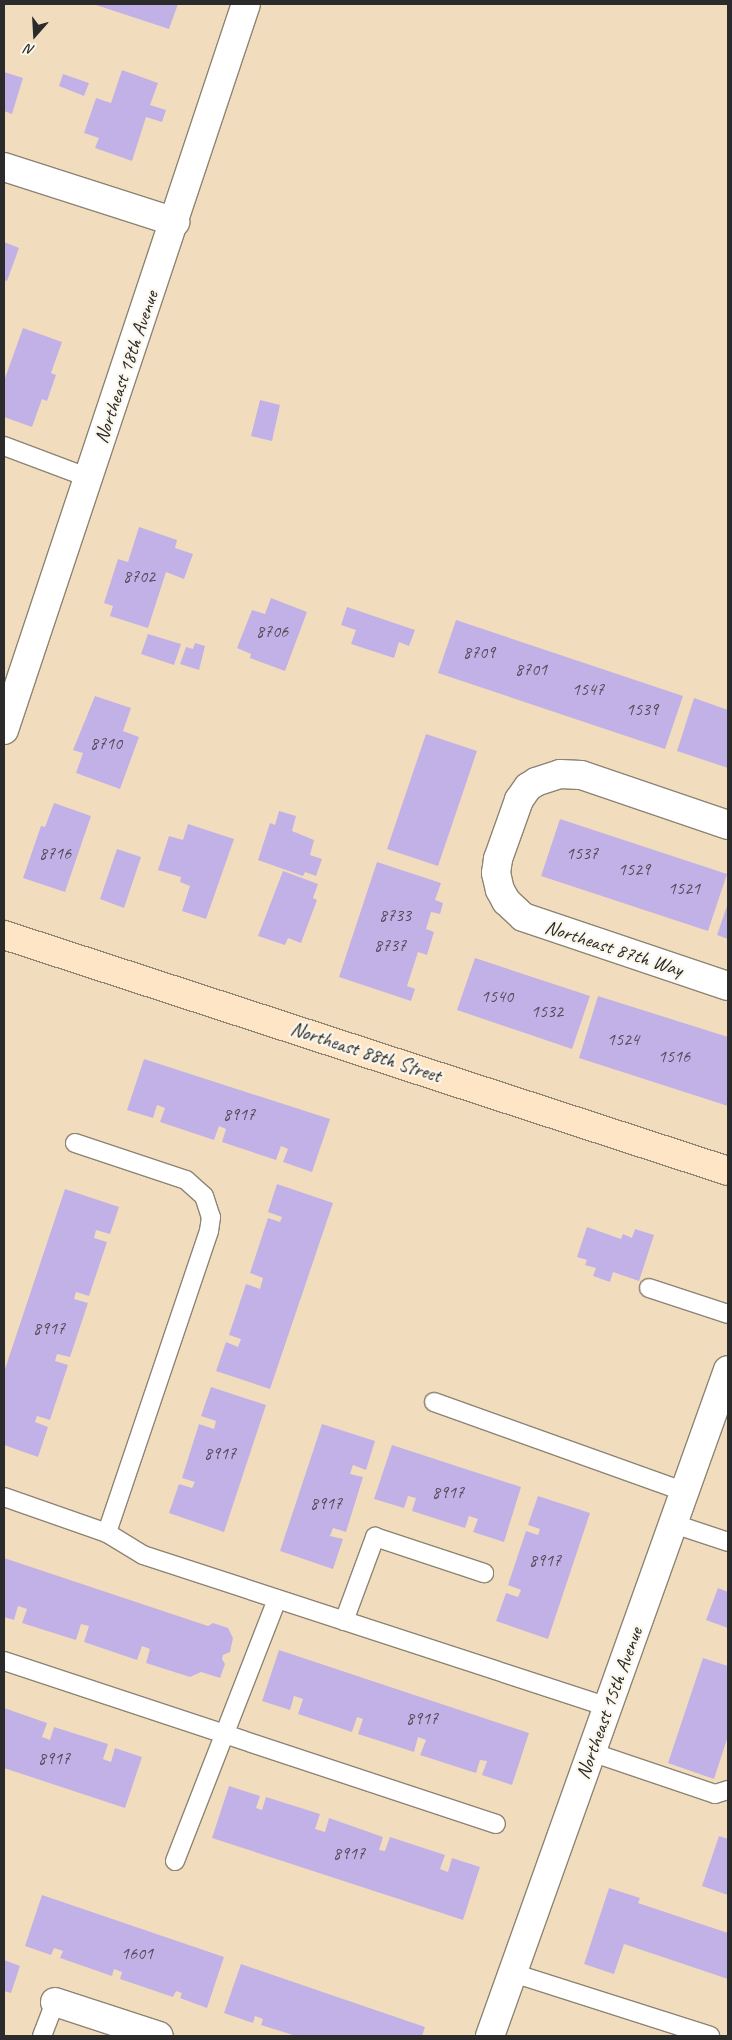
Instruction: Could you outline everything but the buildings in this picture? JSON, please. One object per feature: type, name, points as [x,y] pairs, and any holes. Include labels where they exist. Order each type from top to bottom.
[{"type":"street","name":"Northeast 18th Avenue","points":[[4,730],[175,222],[246,4]]},
{"type":"street","points":[[4,167],[175,222]]},
{"type":"street","name":"Northeast 87th Way","points":[[728,825],[581,775],[560,774],[545,777],[528,787],[519,800],[498,859],[496,873],[500,890],[506,901],[516,912],[528,919],[728,986]]},
{"type":"street","name":"Northeast 88th Street","points":[[4,934],[575,1119],[728,1171]]},
{"type":"street","name":"Northeast 15th Avenue","points":[[490,2036],[728,1370]]},
{"type":"street","points":[[55,2002],[158,2036]]},
{"type":"lane","points":[[4,446],[89,478]]},
{"type":"lane","points":[[75,1143],[186,1180],[204,1196],[211,1217],[209,1231],[107,1533]]},
{"type":"lane","points":[[649,1288],[728,1314]]},
{"type":"lane","points":[[434,1402],[685,1492]]},
{"type":"lane","points":[[4,1497],[107,1533],[143,1556],[607,1707]]},
{"type":"lane","points":[[674,1524],[728,1542]]},
{"type":"lane","points":[[344,1621],[375,1537],[484,1573]]},
{"type":"lane","points":[[175,1861],[277,1599]]},
{"type":"lane","points":[[4,1661],[496,1824]]},
{"type":"lane","points":[[591,1752],[714,1794],[728,1790]]},
{"type":"lane","points":[[513,1973],[710,2036]]},
{"type":"lane","points":[[42,2036],[55,2002]]}]
